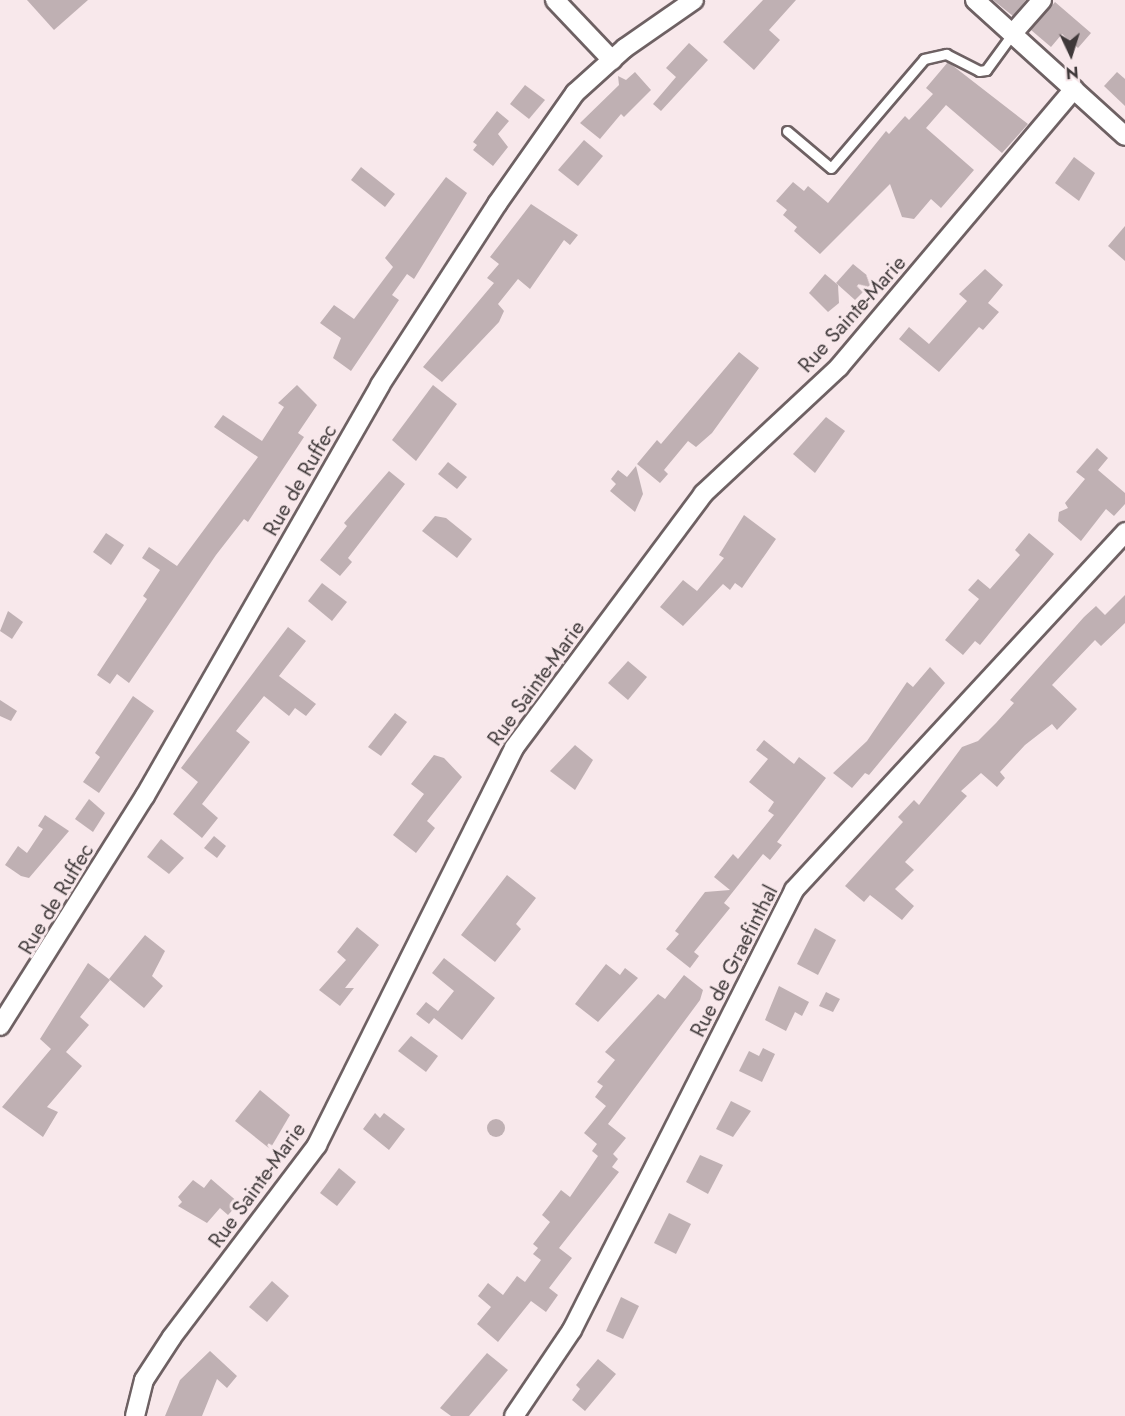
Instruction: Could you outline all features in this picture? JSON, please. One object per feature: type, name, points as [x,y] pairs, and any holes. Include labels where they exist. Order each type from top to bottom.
[{"type":"street","points":[[555,0],[612,60]]},
{"type":"street","name":"Rue de Ruffec","points":[[0,1026],[145,796],[380,385],[569,102],[612,60],[694,0]]},
{"type":"street","points":[[975,0],[1125,136]]},
{"type":"street","points":[[1013,33],[1042,0]]},
{"type":"street","name":"Rue Sainte-Marie","points":[[135,1416],[144,1380],[172,1337],[317,1145],[514,748],[703,494],[839,367],[1074,89]]},
{"type":"street","name":"Rue de Graefinthal","points":[[514,1416],[572,1330],[794,890],[1125,532]]},
{"type":"lane","points":[[787,131],[831,168],[924,59],[946,54],[979,71],[986,70],[1013,33]]},
{"type":"building","points":[[27,0],[88,0],[54,30]]},
{"type":"building","points":[[763,0],[796,0],[769,30],[780,40],[754,70],[723,42]]},
{"type":"building","points":[[993,0],[1026,0],[1013,16]]},
{"type":"building","points":[[1055,2],[1091,33],[1078,48],[1062,34],[1051,47],[1031,30]]},
{"type":"building","points":[[689,43],[708,60],[661,111],[653,104],[676,77],[666,68]]},
{"type":"building","points":[[948,62],[1028,124],[1002,153],[946,105],[926,128],[974,170],[941,208],[931,199],[914,219],[902,217],[890,184],[820,254],[794,231],[797,227],[783,215],[787,210],[776,201],[793,182],[804,191],[808,186],[828,203],[886,131],[889,134],[905,116],[909,120],[933,94],[926,88]]},
{"type":"building","points":[[635,72],[651,90],[624,117],[621,114],[600,139],[580,123],[619,85],[618,76],[626,80]]},
{"type":"building","points":[[1117,72],[1125,79],[1125,106],[1104,86]]},
{"type":"building","points":[[525,85],[545,100],[529,119],[510,104]]},
{"type":"building","points":[[497,111],[509,121],[498,134],[508,147],[493,166],[473,150],[477,145],[473,142]]},
{"type":"building","points":[[584,140],[603,156],[578,186],[558,170]]},
{"type":"building","points":[[1074,157],[1095,173],[1079,201],[1055,183]]},
{"type":"building","points":[[361,167],[395,194],[385,207],[351,180]]},
{"type":"building","points":[[446,177],[467,193],[414,279],[407,274],[392,295],[399,300],[351,371],[333,358],[341,338],[320,323],[334,305],[354,319],[393,267],[385,258]]},
{"type":"building","points":[[531,204],[578,235],[570,245],[564,240],[530,289],[518,279],[498,304],[504,311],[499,322],[442,382],[423,367],[494,283],[487,278],[499,264],[490,257]]},
{"type":"building","points":[[1125,226],[1125,261],[1108,246]]},
{"type":"building","points":[[853,264],[874,281],[855,300],[836,283]]},
{"type":"building","points":[[985,269],[1003,285],[988,303],[999,312],[983,330],[979,327],[939,372],[899,339],[909,327],[929,344],[967,301],[959,294]]},
{"type":"building","points":[[825,274],[838,285],[839,303],[828,312],[809,293]]},
{"type":"building","points":[[739,352],[759,368],[712,433],[696,447],[688,441],[664,470],[668,474],[660,483],[637,464],[657,440],[661,444]]},
{"type":"building","points":[[297,385],[317,405],[298,433],[304,437],[248,522],[244,519],[216,555],[129,683],[117,674],[110,684],[97,675],[147,599],[143,596],[160,570],[142,558],[149,547],[177,566],[258,457],[214,427],[223,415],[262,441],[284,407],[278,403]]},
{"type":"building","points":[[433,385],[457,404],[416,461],[392,440]]},
{"type":"building","points":[[826,417],[845,431],[815,473],[793,454]]},
{"type":"building","points":[[1097,448],[1108,458],[1098,470],[1125,493],[1125,504],[1114,516],[1106,509],[1081,541],[1058,521],[1059,512],[1068,508],[1065,503],[1085,479],[1076,472]]},
{"type":"building","points":[[448,462],[467,477],[457,489],[438,474]]},
{"type":"building","points":[[636,466],[643,494],[635,512],[610,491],[616,484],[611,479],[618,470],[627,477]]},
{"type":"building","points":[[389,471],[405,484],[348,558],[352,562],[340,576],[320,560],[347,526],[344,523]]},
{"type":"building","points":[[744,515],[776,539],[742,588],[735,583],[730,590],[723,584],[683,626],[660,607],[683,580],[697,591],[724,558],[719,555]]},
{"type":"building","points":[[435,516],[446,518],[472,539],[457,558],[422,531]]},
{"type":"building","points":[[106,533],[124,545],[111,565],[93,552]]},
{"type":"building","points":[[1029,533],[1054,554],[980,645],[975,641],[963,655],[945,640],[979,599],[968,590],[978,579],[990,589],[1020,555],[1015,550]]},
{"type":"building","points":[[322,583],[347,602],[332,621],[308,601]]},
{"type":"building","points":[[1125,595],[1125,623],[1101,646],[1095,640],[1052,685],[1077,709],[1057,730],[1052,724],[1025,745],[1000,772],[1005,778],[997,787],[981,773],[961,791],[967,796],[905,862],[914,870],[895,889],[914,906],[902,920],[870,895],[864,902],[845,886],[903,822],[898,817],[914,800],[919,805],[962,747],[978,741],[996,723],[1014,703],[1010,700],[1084,617],[1096,606],[1105,615]]},
{"type":"building","points":[[8,611],[23,622],[12,639],[0,631]]},
{"type":"building","points":[[288,627],[306,641],[279,676],[316,704],[306,716],[295,708],[289,716],[264,696],[236,731],[250,742],[202,804],[218,818],[202,838],[173,814],[198,782],[181,768]]},
{"type":"building","points":[[628,661],[647,677],[628,700],[608,683]]},
{"type":"building","points":[[930,667],[945,683],[869,775],[865,773],[852,788],[833,773],[867,741],[907,682],[913,687]]},
{"type":"building","points":[[133,696],[154,711],[99,793],[83,782],[100,757],[95,753]]},
{"type":"building","points":[[0,700],[17,711],[11,721],[0,716]]},
{"type":"building","points":[[395,713],[407,722],[381,756],[368,747]]},
{"type":"building","points":[[764,740],[794,764],[799,757],[826,778],[777,842],[782,845],[770,860],[763,854],[724,903],[730,908],[694,952],[699,956],[690,968],[666,949],[679,934],[675,931],[705,892],[730,890],[714,877],[733,854],[738,859],[774,815],[768,811],[774,802],[749,782],[768,759],[756,750]]},
{"type":"building","points":[[575,745],[593,760],[575,790],[550,771]]},
{"type":"building","points":[[434,755],[444,758],[462,777],[427,821],[435,828],[416,853],[393,835],[424,794],[411,784]]},
{"type":"building","points":[[89,799],[105,813],[93,832],[75,819]]},
{"type":"building","points":[[45,815],[69,831],[29,878],[21,876],[5,865],[18,846],[27,853],[43,829],[38,826]]},
{"type":"building","points":[[214,836],[226,846],[217,858],[204,848]]},
{"type":"building","points":[[161,839],[184,858],[169,874],[147,857]]},
{"type":"building","points":[[507,875],[536,898],[516,924],[521,929],[495,962],[461,935]]},
{"type":"building","points":[[357,927],[379,945],[345,988],[354,988],[340,1006],[319,990],[346,960],[337,952]]},
{"type":"building","points":[[815,928],[836,940],[818,975],[797,964]]},
{"type":"building","points":[[145,935],[165,951],[152,976],[163,986],[144,1008],[109,979]]},
{"type":"building","points":[[444,958],[495,998],[462,1040],[434,1018],[429,1024],[416,1014],[426,1002],[438,1011],[454,991],[432,973]]},
{"type":"building","points":[[88,963],[110,980],[80,1017],[89,1025],[66,1052],[82,1066],[47,1107],[58,1112],[43,1137],[2,1107],[51,1049],[40,1039]]},
{"type":"building","points":[[606,964],[620,975],[625,968],[638,978],[598,1022],[575,1004]]},
{"type":"building","points":[[684,975],[703,990],[700,1000],[608,1124],[626,1138],[613,1154],[618,1159],[612,1167],[619,1172],[559,1248],[572,1258],[549,1288],[558,1295],[546,1312],[531,1301],[498,1342],[477,1324],[491,1307],[478,1296],[488,1283],[503,1295],[517,1276],[525,1282],[541,1260],[533,1254],[538,1248],[533,1244],[550,1222],[542,1215],[561,1190],[570,1197],[598,1156],[592,1151],[597,1144],[584,1133],[606,1106],[595,1097],[603,1086],[597,1082],[615,1060],[605,1052],[658,994],[665,999]]},
{"type":"building","points":[[779,986],[809,1002],[802,1016],[795,1012],[786,1031],[765,1020]]},
{"type":"building","points":[[826,992],[840,999],[833,1012],[819,1006]]},
{"type":"building","points":[[411,1036],[438,1056],[426,1072],[398,1051]]},
{"type":"building","points":[[763,1048],[775,1054],[762,1082],[739,1071],[749,1051],[759,1056]]},
{"type":"building","points":[[260,1090],[290,1115],[270,1149],[235,1121]]},
{"type":"building","points":[[731,1101],[751,1111],[733,1137],[716,1129]]},
{"type":"building","points":[[375,1113],[380,1118],[384,1113],[405,1129],[389,1150],[363,1129]]},
{"type":"building","points":[[496,1119],[502,1122],[505,1128],[502,1134],[496,1137],[490,1134],[487,1128],[490,1122]]},
{"type":"building","points":[[700,1155],[723,1165],[708,1194],[686,1182]]},
{"type":"building","points":[[339,1168],[356,1182],[337,1206],[320,1193]]},
{"type":"building","points":[[211,1179],[239,1203],[228,1215],[220,1208],[207,1223],[178,1206],[182,1202],[178,1197],[193,1180],[204,1188]]},
{"type":"building","points":[[669,1213],[691,1224],[676,1254],[654,1243]]},
{"type":"building","points":[[272,1281],[289,1296],[267,1322],[249,1307]]},
{"type":"building","points":[[621,1297],[639,1306],[623,1339],[606,1331]]},
{"type":"building","points":[[210,1351],[237,1376],[227,1388],[217,1379],[202,1416],[165,1416],[180,1380]]},
{"type":"building","points":[[487,1353],[508,1370],[469,1416],[451,1416],[440,1408]]},
{"type":"building","points":[[598,1359],[616,1374],[585,1411],[572,1400],[580,1389],[576,1385]]}]
